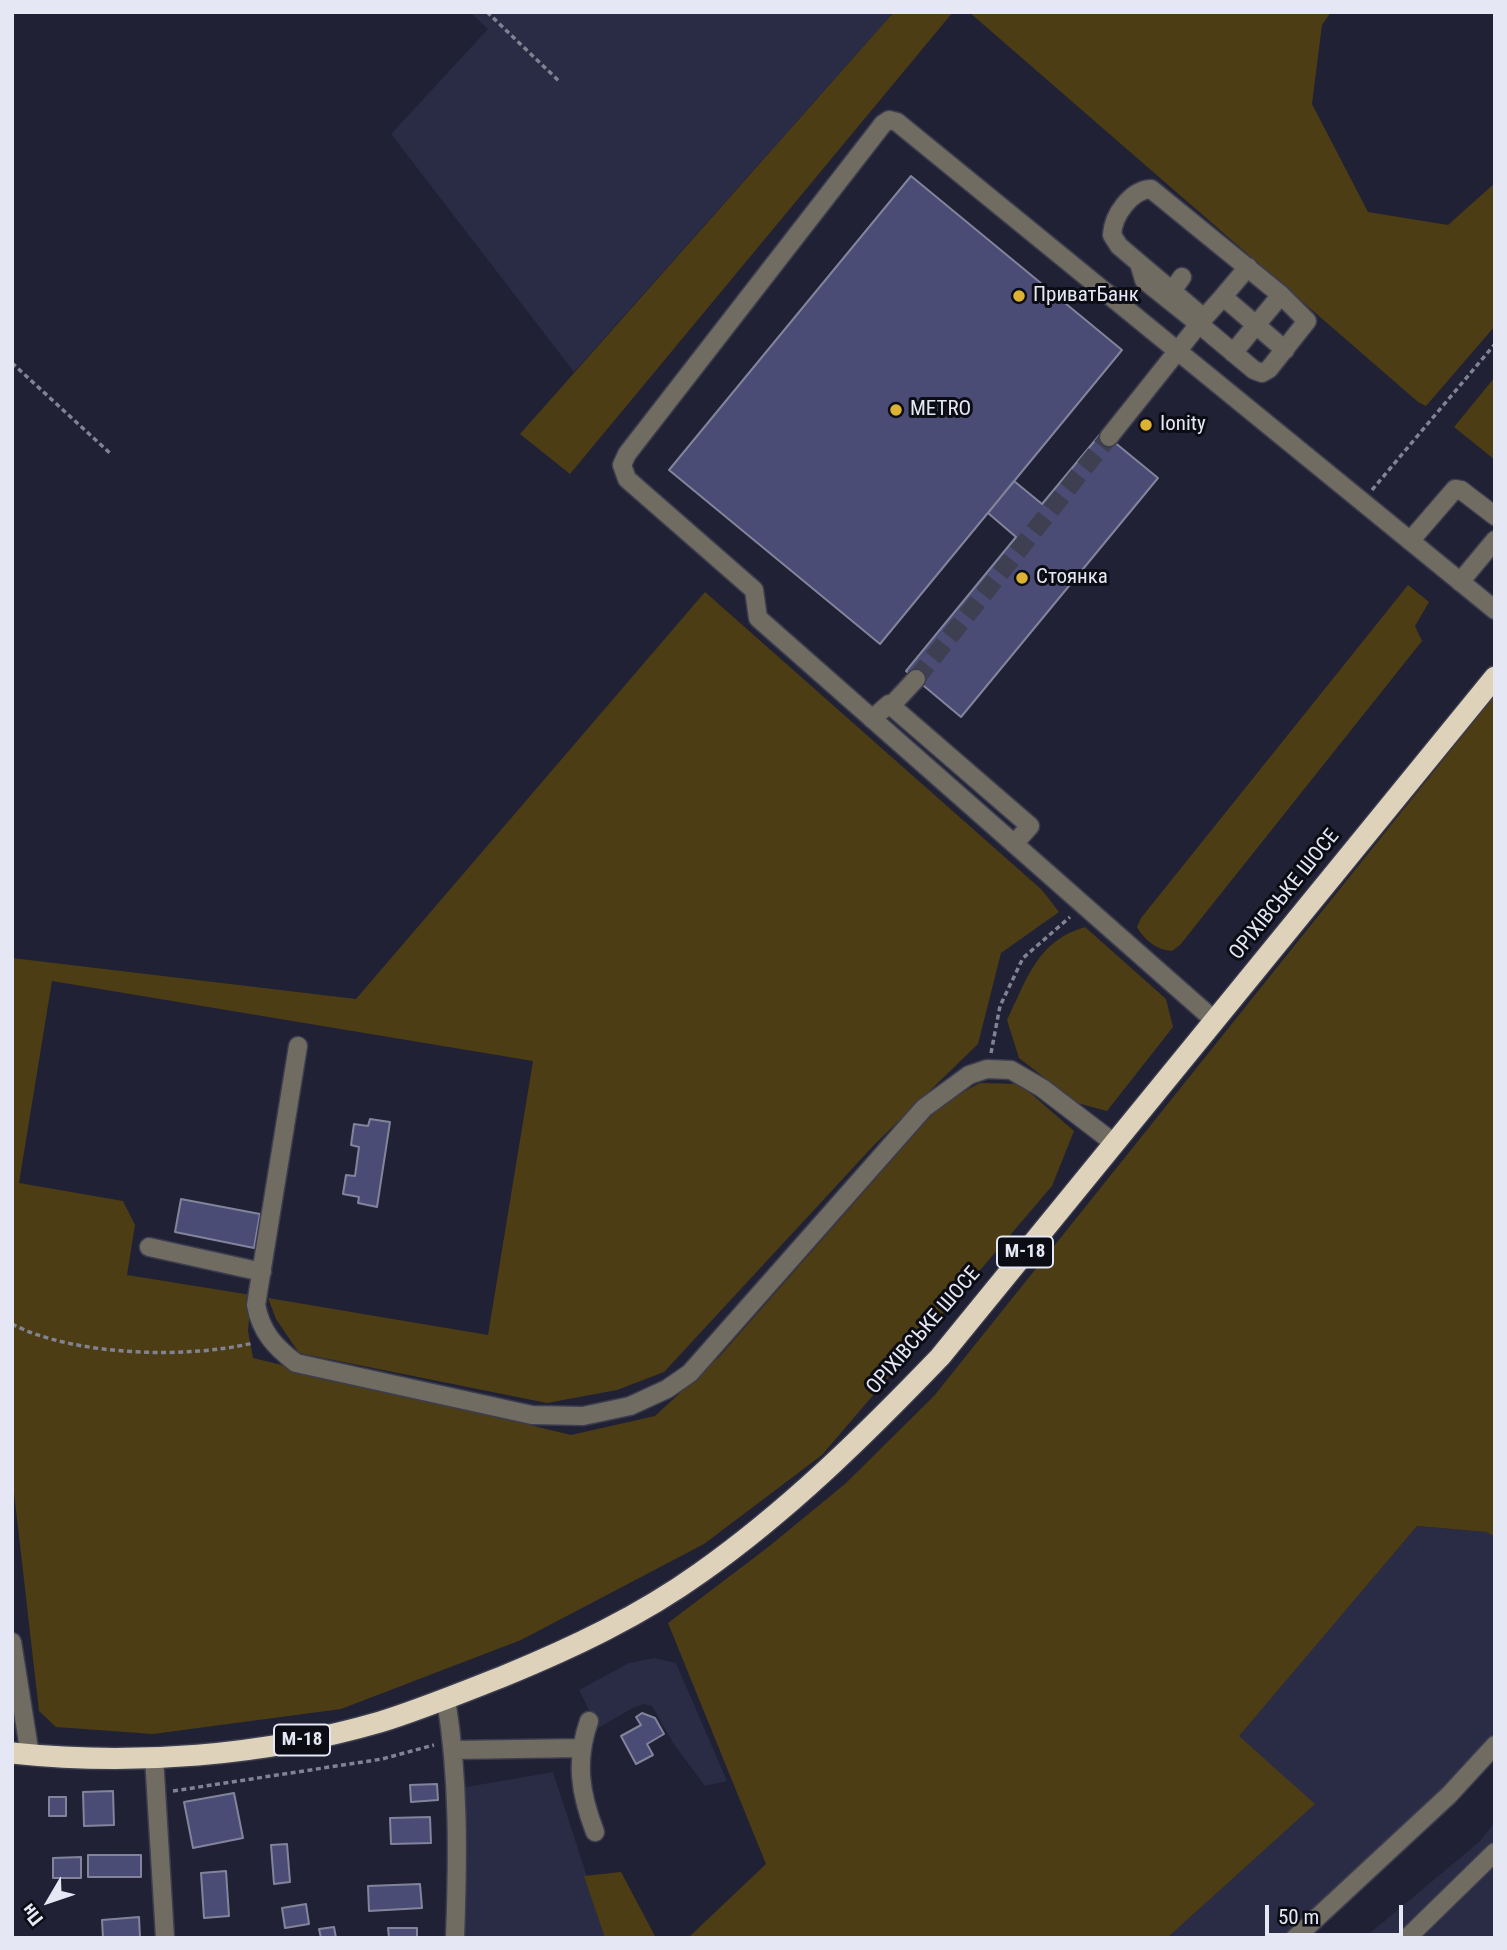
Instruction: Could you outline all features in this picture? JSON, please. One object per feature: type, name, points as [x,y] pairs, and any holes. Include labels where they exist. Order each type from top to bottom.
[{"type":"highway","name":"ОРІХІВСЬКЕ ШОСЕ","points":[[446,1699],[542,1660],[636,1614],[700,1573],[761,1527],[867,1433],[940,1357],[1495,677]]},
{"type":"highway","name":"М-18","points":[[21,1754],[90,1758],[153,1757],[235,1750],[318,1737],[379,1722],[446,1699]]},
{"type":"street","points":[[1214,1020],[758,618],[754,590],[627,479],[622,465],[627,454],[883,124],[889,120],[897,122],[1495,610]]},
{"type":"street","points":[[1152,189],[1248,267],[1307,321],[1285,350],[1262,373],[1233,353],[1200,321],[1170,286],[1119,246],[1112,235],[1112,224],[1134,195],[1142,190],[1152,189]]},
{"type":"street","points":[[1109,437],[1178,353],[1200,321],[1248,267]]},
{"type":"street","points":[[1233,353],[1281,295]]},
{"type":"street","points":[[1221,299],[1228,300],[1285,350]]},
{"type":"street","points":[[1410,541],[1455,489],[1461,490],[1495,516]]},
{"type":"street","points":[[1460,582],[1495,540]]},
{"type":"street","points":[[890,707],[916,679]]},
{"type":"street","points":[[872,719],[885,706],[890,707],[1030,826],[1014,845]]},
{"type":"street","points":[[298,1046],[256,1305],[259,1323],[275,1347],[296,1363],[532,1415],[583,1416],[630,1406],[667,1389],[690,1373],[924,1108],[954,1083],[987,1069],[1011,1070],[1042,1088],[1114,1143]]},
{"type":"street","points":[[149,1247],[262,1272]]},
{"type":"street","points":[[12,1642],[21,1754]]},
{"type":"street","points":[[446,1699],[454,1745],[458,1844],[456,1938]]},
{"type":"street","points":[[589,1721],[580,1748],[583,1802],[595,1832]]},
{"type":"street","points":[[454,1745],[580,1748]]},
{"type":"street","points":[[1295,1938],[1449,1795],[1495,1745]]},
{"type":"street","points":[[153,1757],[164,1938]]},
{"type":"street","points":[[1407,1938],[1495,1852]]},
{"type":"path","points":[[486,12],[560,82]]},
{"type":"path","points":[[1362,502],[1495,344]]},
{"type":"path","points":[[12,363],[112,455]]},
{"type":"path","points":[[987,1069],[1000,1006],[1023,958],[1084,906]]},
{"type":"path","points":[[12,1324],[35,1336],[147,1354],[232,1348],[270,1339]]},
{"type":"path","points":[[156,1794],[382,1759],[454,1745]]},
{"type":"shaded area","points":[[470,12],[894,12],[574,372],[391,134],[488,29]]},
{"type":"shaded area","points":[[894,12],[953,12],[570,474],[520,434]]},
{"type":"shaded area","points":[[969,12],[1331,12],[1322,25],[1312,104],[1368,212],[1448,225],[1495,183],[1495,326],[1426,406],[1418,402]]},
{"type":"shaded area","points":[[1495,377],[1495,460],[1454,427]]},
{"type":"shaded area","points":[[1408,585],[1429,602],[1415,626],[1422,641],[1180,945],[1172,951],[1151,944],[1137,927],[1141,918]]},
{"type":"shaded area","points":[[705,592],[1042,890],[1059,912],[1001,953],[978,1044],[875,1144],[664,1372],[617,1390],[547,1403],[299,1353],[276,1319],[268,1298],[488,1335],[533,1061],[52,981],[19,1183],[123,1201],[135,1225],[127,1275],[251,1295],[248,1331],[253,1358],[571,1435],[655,1416],[719,1357],[942,1103],[980,1083],[1020,1084],[1074,1131],[1052,1186],[822,1455],[704,1544],[521,1640],[341,1709],[153,1734],[56,1727],[39,1711],[12,1475],[12,958],[356,999]]},
{"type":"shaded area","points":[[1495,695],[1495,1537],[1487,1532],[1417,1526],[1239,1736],[1315,1804],[1167,1938],[688,1938],[766,1864],[668,1623],[767,1548],[845,1484],[934,1396]]},
{"type":"shaded area","points":[[1085,927],[1166,999],[1173,1027],[1107,1111],[1077,1103],[1019,1058],[1007,1020],[1028,976],[1044,952],[1069,933]]},
{"type":"shaded area","points":[[1417,1526],[1488,1532],[1495,1537],[1495,1745],[1295,1938],[1167,1938],[1314,1804],[1238,1736]]},
{"type":"shaded area","points":[[654,1658],[676,1663],[727,1781],[705,1786],[673,1743],[652,1706],[644,1704],[633,1708],[598,1728],[579,1690],[629,1663]]},
{"type":"shaded area","points":[[553,1772],[607,1938],[462,1938],[466,1787]]},
{"type":"shaded area","points":[[1495,1822],[1495,1938],[1364,1938],[1479,1842]]},
{"type":"shaded area","points":[[621,1872],[656,1938],[605,1938],[584,1876]]},
{"type":"building","name":"METRO","points":[[911,176],[1122,350],[880,644],[669,470]]},
{"type":"building","points":[[1102,432],[1158,478],[961,717],[906,671],[1016,537],[988,513],[1014,481],[1042,504]]},
{"type":"building","points":[[370,1119],[390,1122],[377,1207],[358,1203],[359,1197],[343,1194],[346,1175],[355,1176],[359,1147],[351,1145],[354,1124],[368,1126]]},
{"type":"building","points":[[181,1199],[260,1214],[254,1248],[175,1232]]},
{"type":"building","points":[[642,1713],[655,1718],[664,1734],[647,1744],[653,1755],[636,1764],[621,1736],[641,1725],[636,1717]]},
{"type":"building","points":[[437,1784],[438,1800],[411,1802],[410,1785]]},
{"type":"building","points":[[113,1791],[114,1825],[84,1826],[83,1792]]},
{"type":"building","points":[[234,1793],[243,1838],[193,1848],[184,1802]]},
{"type":"building","points":[[49,1797],[66,1797],[66,1816],[49,1816]]},
{"type":"building","points":[[430,1817],[431,1843],[391,1844],[390,1818]]},
{"type":"building","points":[[287,1844],[290,1882],[274,1884],[271,1845]]},
{"type":"building","points":[[88,1855],[141,1855],[141,1877],[88,1877]]},
{"type":"building","points":[[81,1857],[81,1878],[53,1878],[53,1858]]},
{"type":"building","points":[[226,1871],[229,1916],[204,1918],[201,1873]]},
{"type":"building","points":[[420,1884],[422,1908],[369,1911],[368,1886]]},
{"type":"building","points":[[306,1904],[309,1924],[285,1928],[282,1908]]},
{"type":"building","points":[[139,1917],[140,1938],[103,1938],[102,1920]]},
{"type":"building","points":[[334,1927],[336,1938],[321,1938],[319,1929]]},
{"type":"building","points":[[388,1928],[417,1928],[417,1938],[389,1938]]},
{"type":"tunnel","points":[[916,679],[1109,437]]},
{"type":"place","name":"ПриватБанк","points":[[1019,296]]},
{"type":"place","name":"METRO","points":[[896,410]]},
{"type":"place","name":"Ionity","points":[[1146,425]]},
{"type":"place","name":"Стоянка","points":[[1022,578]]}]
